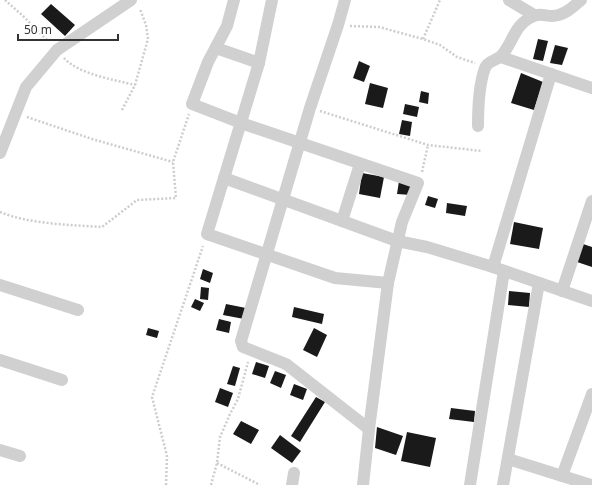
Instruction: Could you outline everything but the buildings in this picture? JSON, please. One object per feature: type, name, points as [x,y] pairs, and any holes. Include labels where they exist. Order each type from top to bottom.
[{"type":"street","points":[[234,0],[227,26],[208,62],[192,104],[241,123],[418,183],[402,222],[388,283],[369,429],[367,484]]},
{"type":"street","points":[[272,0],[259,63],[207,234],[335,278],[388,283]]},
{"type":"street","points":[[345,0],[310,108],[241,341],[243,347],[286,364],[369,429]]},
{"type":"street","points":[[509,0],[534,15]]},
{"type":"street","points":[[501,57],[520,25],[534,15],[541,14],[553,16],[566,12],[582,0]]},
{"type":"street","points":[[0,153],[26,87],[57,50],[135,3]]},
{"type":"street","points":[[216,48],[259,63]]},
{"type":"street","points":[[478,126],[480,94],[485,67],[492,60],[501,57],[592,88]]},
{"type":"street","points":[[470,485],[498,269],[551,74]]},
{"type":"street","points":[[342,221],[360,164]]},
{"type":"street","points":[[224,178],[397,241],[427,247],[592,301]]},
{"type":"street","points":[[562,291],[592,201]]},
{"type":"street","points":[[504,485],[539,283]]},
{"type":"street","points":[[0,285],[78,310]]},
{"type":"street","points":[[0,360],[62,380]]},
{"type":"street","points":[[562,476],[592,394]]},
{"type":"street","points":[[0,450],[20,456]]},
{"type":"street","points":[[508,459],[591,485]]},
{"type":"street","points":[[292,485],[294,473]]},
{"type":"path","points":[[5,0],[23,16],[68,63],[81,70],[135,85]]},
{"type":"path","points":[[423,39],[440,0]]},
{"type":"path","points":[[122,110],[135,85],[148,39],[135,3]]},
{"type":"path","points":[[338,25],[379,27],[423,39],[440,45],[457,57],[485,67]]},
{"type":"path","points":[[0,212],[11,216],[62,224],[102,227],[137,200],[176,198],[173,162],[192,104]]},
{"type":"path","points":[[310,108],[428,145],[482,151]]},
{"type":"path","points":[[15,113],[92,139],[173,162]]},
{"type":"path","points":[[418,183],[428,145]]},
{"type":"path","points":[[166,485],[167,456],[152,397],[207,234]]},
{"type":"path","points":[[211,485],[217,463],[220,437],[238,400],[251,350]]},
{"type":"path","points":[[217,463],[260,485]]}]
